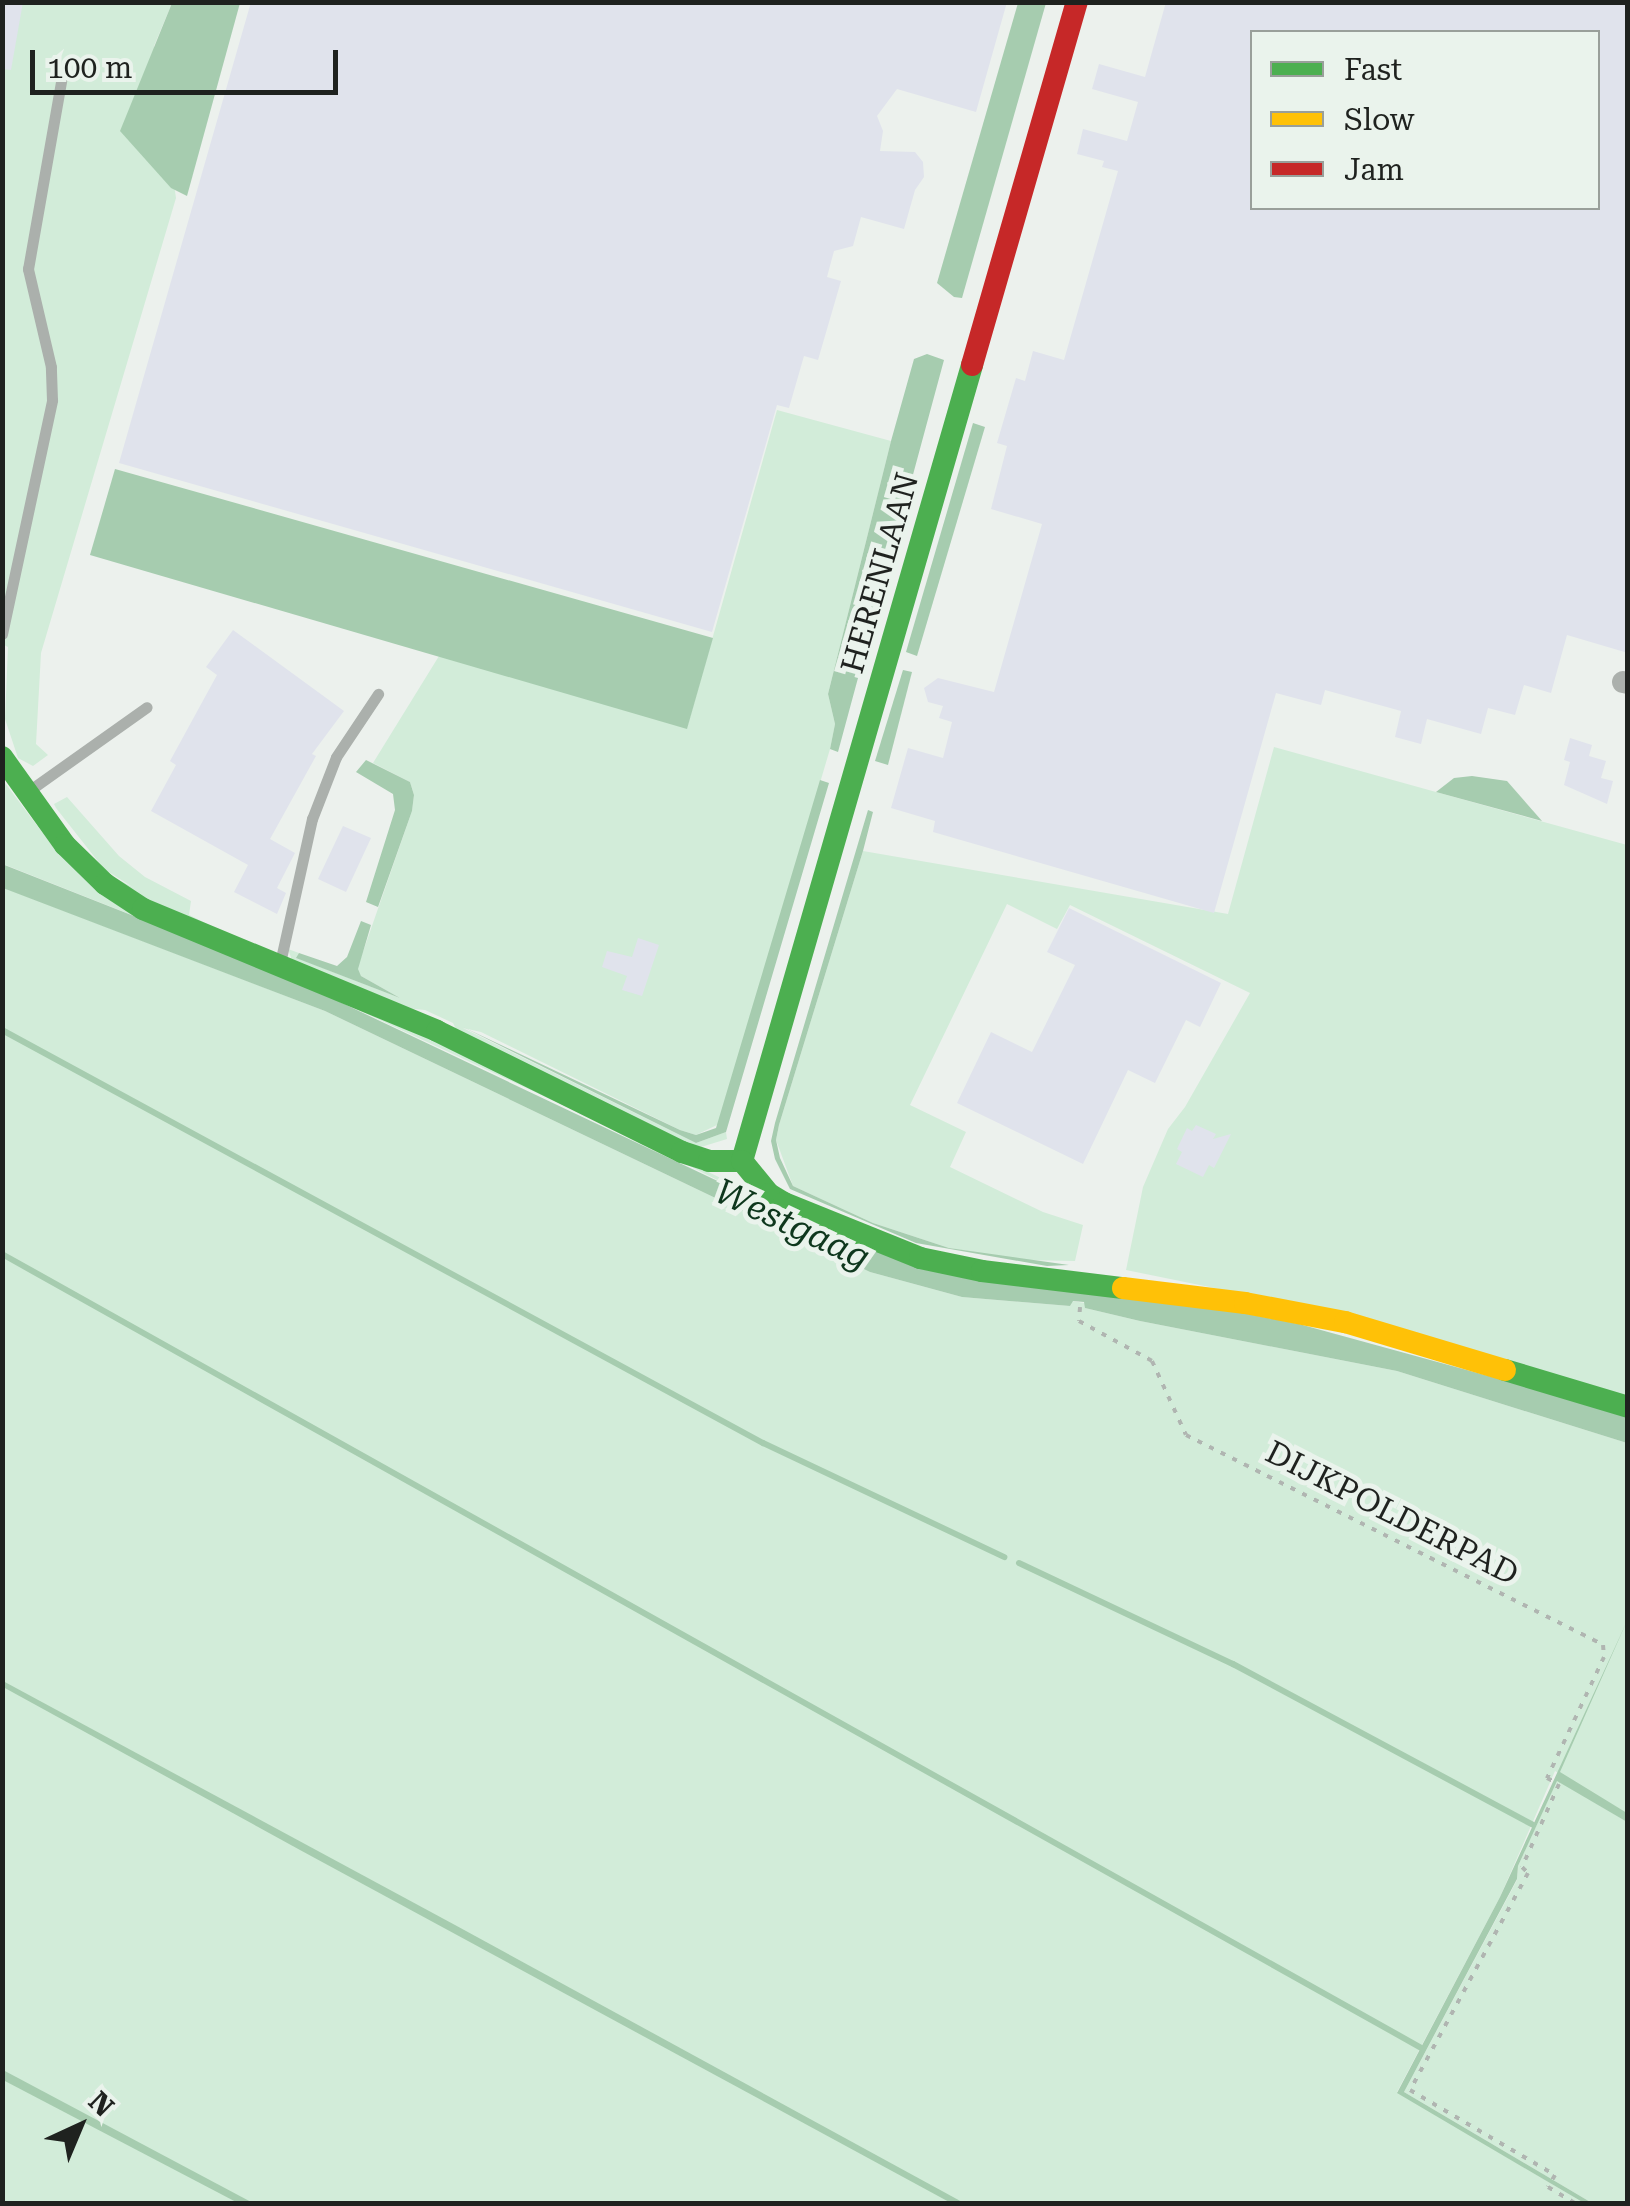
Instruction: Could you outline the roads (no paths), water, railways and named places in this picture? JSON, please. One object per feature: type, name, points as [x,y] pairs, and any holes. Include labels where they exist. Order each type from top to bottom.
[{"type":"street","name":"HERENLAAN","points":[[742,1161],[1077,2]]},
{"type":"street","points":[[2,757],[65,845],[104,884],[144,909],[437,1031],[682,1152],[708,1161],[742,1161],[769,1194],[784,1203],[920,1258],[982,1271],[1245,1302],[1345,1322],[1628,1407]]},
{"type":"lane","points":[[2,634],[52,400],[51,366],[28,269],[61,81]]},
{"type":"lane","points":[[280,963],[312,819],[336,757],[378,694]]},
{"type":"lane","points":[[27,792],[147,707]]},
{"type":"water","points":[[172,3],[240,3],[187,196],[171,188],[120,131]]},
{"type":"water","points":[[1018,3],[1046,3],[962,298],[954,297],[937,283]]},
{"type":"water","points":[[927,354],[944,360],[838,752],[830,749],[835,724],[828,694],[914,359]]},
{"type":"water","points":[[973,423],[985,427],[917,656],[906,652]]},
{"type":"water","points":[[115,469],[713,638],[687,729],[90,555]]},
{"type":"water","points":[[903,670],[912,672],[888,765],[875,761]]},
{"type":"water","points":[[366,760],[410,782],[414,795],[378,907],[366,902],[395,810],[393,794],[356,772]]},
{"type":"water","points":[[1472,776],[1507,781],[1542,821],[1436,792],[1454,778]]},
{"type":"water","points":[[820,780],[829,783],[726,1132],[696,1143],[463,1027],[680,1130],[696,1135],[716,1128]]},
{"type":"water","points":[[868,810],[873,812],[863,851],[779,1125],[776,1140],[780,1158],[793,1186],[873,1223],[949,1248],[1069,1265],[1047,1266],[916,1243],[790,1189],[775,1159],[771,1141],[775,1123]]},
{"type":"water","name":"Westgaag","points":[[2,864],[283,975],[821,1230],[1299,1324],[1627,1414],[1627,1443],[1397,1371],[1140,1321],[1085,1308],[1084,1302],[1073,1301],[1070,1306],[962,1297],[870,1272],[325,1011],[3,888]]},
{"type":"water","points":[[361,921],[371,925],[358,969],[361,976],[400,998],[296,958],[299,953],[337,966],[347,957]]},
{"type":"water","points":[[1627,1621],[1560,1772],[1627,1813],[1627,1822],[1557,1781],[1518,1866],[1517,1879],[1404,2092],[1592,2203],[1584,2203],[1397,2093],[1500,1897]]},
{"type":"water","points":[[3,1681],[964,2203],[951,2203],[300,1850],[3,1687]]},
{"type":"water","points":[[2,2070],[253,2203],[238,2203],[3,2080]]},
{"type":"waterway","points":[[2,1030],[763,1443],[1004,1557]]},
{"type":"waterway","points":[[2,1254],[1420,2047]]},
{"type":"waterway","points":[[1019,1563],[1233,1664],[1533,1825]]}]
